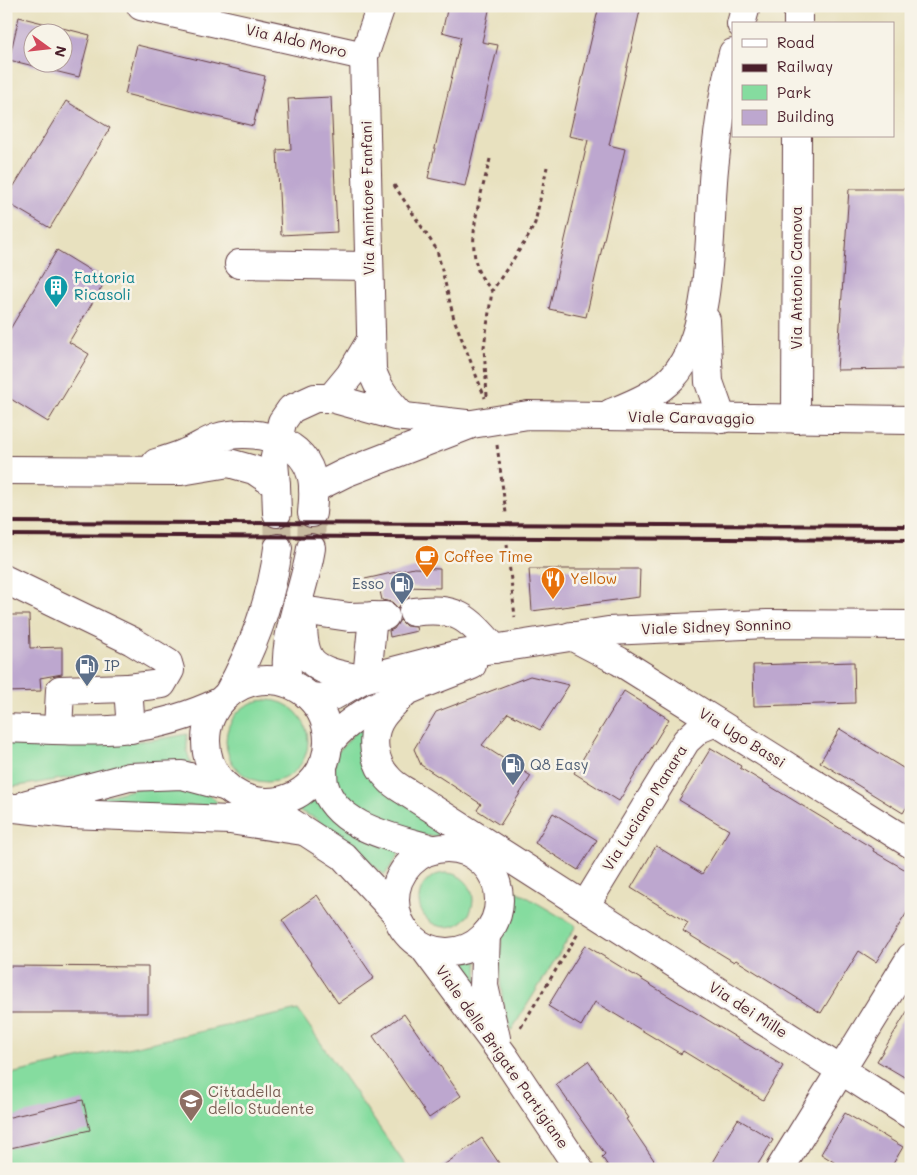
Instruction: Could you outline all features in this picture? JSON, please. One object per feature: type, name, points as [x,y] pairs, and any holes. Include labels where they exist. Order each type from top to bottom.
[{"type":"street","name":"Via Aldo Moro","points":[[141,6],[364,56]]},
{"type":"street","points":[[364,56],[381,6]]},
{"type":"street","points":[[742,22],[746,6]]},
{"type":"street","points":[[798,6],[798,22]]},
{"type":"street","name":"Via Amintore Fanfani","points":[[364,56],[372,370],[376,384],[385,399],[403,417]]},
{"type":"street","points":[[722,419],[709,382],[704,299],[714,168],[732,59]]},
{"type":"street","name":"Via Antonio Canova","points":[[796,420],[797,138]]},
{"type":"street","points":[[239,264],[369,266]]},
{"type":"street","points":[[605,416],[644,399],[673,377],[692,348],[704,299]]},
{"type":"street","points":[[330,398],[350,375],[371,340]]},
{"type":"street","name":"Viale Caravaggio","points":[[276,513],[274,462],[282,422],[291,409],[316,398],[330,398],[403,417],[484,415],[911,420]]},
{"type":"street","name":"Viale Caravaggio","points":[[278,440],[289,446],[302,458],[311,474],[313,501],[345,473],[484,415]]},
{"type":"street","points":[[138,470],[187,452],[216,438],[230,435],[262,435],[278,440]]},
{"type":"street","points":[[6,470],[181,471],[229,463],[254,470],[276,485]]},
{"type":"street","points":[[278,548],[266,604],[250,648],[208,725],[207,752],[218,777],[236,794],[258,801],[271,802],[296,794],[308,787],[326,755]]},
{"type":"street","points":[[302,601],[349,617],[379,616],[365,678],[327,672],[310,659],[302,641],[302,601],[310,548]]},
{"type":"street","points":[[6,580],[132,641],[168,663],[170,670],[162,684],[128,688],[60,690],[58,730]]},
{"type":"street","points":[[302,601],[286,646],[285,664],[299,690],[323,714],[328,735],[324,784],[332,800],[341,811],[377,833],[432,849]]},
{"type":"street","points":[[413,612],[438,609],[461,616],[480,632],[494,649]]},
{"type":"street","name":"Viale Sidney Sonnino","points":[[299,690],[322,698],[335,695],[365,678],[455,655],[571,636],[633,629],[767,624],[911,625]]},
{"type":"street","name":"Via Ugo Bassi","points":[[571,636],[619,661],[911,844]]},
{"type":"street","name":"Viale Sidney Sonnino","points":[[326,755],[334,736],[351,720],[404,693],[522,644]]},
{"type":"street","points":[[6,728],[98,732],[131,729],[178,719],[224,697],[238,686],[262,679],[299,690]]},
{"type":"street","points":[[128,688],[131,729]]},
{"type":"street","points":[[404,693],[381,717],[376,730],[374,750],[379,764],[388,779],[408,794],[585,906]]},
{"type":"street","name":"Via Luciano Manara","points":[[585,906],[686,741],[699,729],[716,722]]},
{"type":"street","points":[[11,808],[129,777],[182,775],[228,787]]},
{"type":"street","points":[[258,801],[343,856],[396,913],[402,927],[411,938],[424,947],[440,952],[457,951],[473,945],[486,934],[493,923],[499,898],[492,874],[484,863],[473,854],[460,849],[446,847],[432,849],[417,856],[406,867],[396,889],[396,913]]},
{"type":"street","points":[[11,808],[69,814],[230,820],[303,831]]},
{"type":"street","name":"Via dei Mille","points":[[492,874],[585,906],[911,1114]]},
{"type":"street","points":[[486,934],[484,986],[501,1052]]},
{"type":"street","name":"Viale delle Brigate Partigiane","points":[[424,947],[501,1052],[579,1169]]},
{"type":"street","points":[[780,1169],[911,957]]},
{"type":"path","points":[[490,159],[476,224],[474,246],[477,269],[492,291]]},
{"type":"path","points":[[484,415],[484,347],[492,291],[528,238],[535,223],[547,167]]},
{"type":"path","points":[[390,181],[438,250],[454,319],[502,472],[506,514]]},
{"type":"path","points":[[507,544],[515,617]]},
{"type":"path","points":[[501,1052],[585,906]]},
{"type":"green space","points":[[267,700],[283,703],[296,712],[305,725],[308,741],[305,757],[296,770],[283,779],[267,782],[251,779],[238,770],[229,757],[226,741],[229,725],[238,712],[251,703]]},
{"type":"green space","points":[[364,722],[363,757],[368,772],[383,790],[437,822],[442,828],[435,837],[403,832],[355,808],[337,789],[334,772],[337,753]]},
{"type":"green space","points":[[187,734],[187,751],[192,768],[140,766],[6,788],[6,742],[119,743]]},
{"type":"green space","points":[[160,783],[211,796],[217,802],[216,805],[75,810],[74,804]]},
{"type":"green space","points":[[315,792],[400,852],[385,875],[315,818],[292,808],[305,802]]},
{"type":"green space","points":[[446,873],[456,875],[465,881],[471,890],[473,900],[471,910],[465,919],[456,925],[446,927],[436,925],[427,919],[421,910],[419,900],[421,890],[427,881],[436,875]]},
{"type":"green space","points":[[510,887],[576,926],[511,1031],[505,1010],[500,979],[501,946],[508,888]]},
{"type":"green space","points":[[477,954],[478,1007],[447,962]]},
{"type":"green space","name":"Cittadella dello Studente","points":[[298,1010],[408,1169],[6,1169],[6,1075]]},
{"type":"building","points":[[448,6],[490,6],[482,42],[498,45],[465,186],[428,178],[461,37],[442,32]]},
{"type":"building","points":[[599,6],[641,6],[609,145],[625,149],[586,317],[549,309],[588,140],[569,136]]},
{"type":"building","points":[[19,17],[39,22],[22,22],[22,63],[9,60]]},
{"type":"building","points":[[72,30],[90,35],[79,77],[58,72],[72,72]]},
{"type":"building","points":[[137,45],[265,76],[253,126],[125,94]]},
{"type":"building","points":[[331,97],[337,232],[281,235],[277,150],[291,149],[288,99]]},
{"type":"building","points":[[66,101],[110,128],[50,228],[6,202],[6,199]]},
{"type":"building","points":[[849,189],[908,189],[911,318],[906,369],[837,370]]},
{"type":"building","name":"Fattoria Ricasoli","points":[[57,250],[106,280],[69,342],[89,354],[48,422],[6,396],[6,336]]},
{"type":"building","points":[[414,568],[440,569],[440,588],[407,587],[409,597],[398,608],[392,602],[382,600],[379,587],[366,587],[365,579]]},
{"type":"building","points":[[529,569],[640,569],[639,597],[532,611]]},
{"type":"building","points":[[6,615],[29,615],[30,648],[62,647],[62,674],[40,678],[41,691],[6,692]]},
{"type":"building","points":[[400,620],[406,626],[416,627],[417,631],[390,637],[389,631],[394,629]]},
{"type":"building","points":[[854,662],[855,703],[754,706],[753,665]]},
{"type":"building","points":[[530,676],[569,685],[540,730],[508,713],[482,745],[531,776],[500,825],[477,810],[481,804],[421,765],[414,749],[436,712]]},
{"type":"building","points":[[624,691],[669,719],[619,801],[574,773]]},
{"type":"building","points":[[840,729],[911,773],[911,800],[903,813],[820,762]]},
{"type":"building","points":[[711,748],[741,766],[740,768],[911,873],[911,906],[876,962],[859,951],[821,1013],[736,960],[734,962],[683,931],[688,923],[631,888],[656,846],[702,874],[729,830],[679,800]]},
{"type":"building","points":[[553,813],[597,840],[578,870],[535,843]]},
{"type":"building","points":[[317,895],[374,978],[338,1003],[282,920]]},
{"type":"building","points":[[585,945],[783,1066],[763,1100],[683,1051],[681,1054],[595,1002],[581,1026],[548,1006]]},
{"type":"building","points":[[6,966],[148,967],[148,1013],[6,1013]]},
{"type":"building","points":[[911,1005],[911,1081],[877,1061]]},
{"type":"building","points":[[404,1014],[461,1096],[429,1118],[373,1036]]},
{"type":"building","points":[[588,1061],[628,1118],[626,1119],[660,1169],[610,1169],[602,1157],[605,1154],[556,1084]]},
{"type":"building","points":[[83,1100],[90,1130],[6,1149],[6,1118]]},
{"type":"building","points":[[845,1113],[903,1147],[890,1169],[845,1169],[821,1154]]},
{"type":"building","points":[[738,1119],[773,1140],[755,1169],[708,1169]]},
{"type":"building","points":[[482,1138],[503,1169],[438,1169]]},
{"type":"tunnel","points":[[277,513],[278,548]]},
{"type":"tunnel","points":[[311,548],[312,513]]},
{"type":"railway","points":[[6,522],[911,526]]},
{"type":"railway","points":[[6,535],[911,540]]},
{"type":"place","name":"Fattoria Ricasoli","points":[[56,308]]},
{"type":"place","name":"Coffee Time","points":[[427,578]]},
{"type":"place","name":"Yellow","points":[[553,600]]},
{"type":"place","name":"Esso","points":[[402,605]]},
{"type":"place","name":"IP","points":[[87,687]]},
{"type":"place","name":"Q8 Easy","points":[[513,786]]},
{"type":"place","name":"Cittadella dello Studente","points":[[191,1122]]}]
